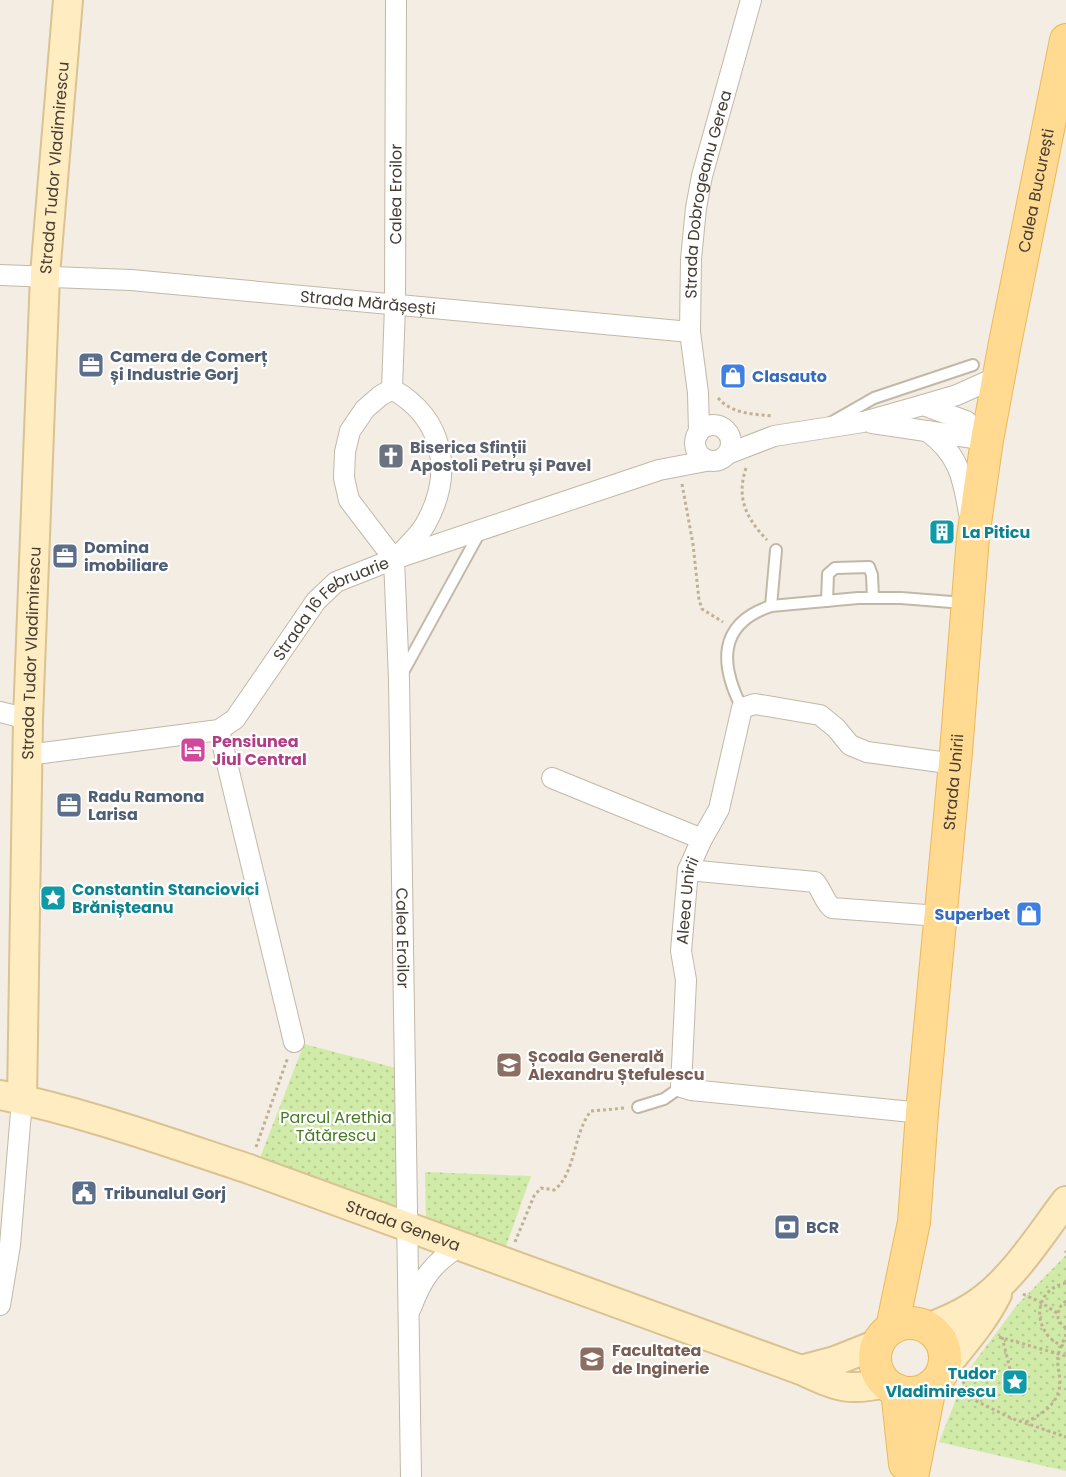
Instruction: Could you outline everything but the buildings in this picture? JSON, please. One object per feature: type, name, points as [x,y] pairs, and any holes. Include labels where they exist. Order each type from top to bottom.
[{"type":"main road","name":"Strada Tudor Vladimirescu","points":[[11,1097],[28,755],[45,275],[68,0]]},
{"type":"main road","name":"Calea București","points":[[1005,343],[1066,40]]},
{"type":"main road","name":"Strada Unirii","points":[[907,1477],[892,1386],[879,1375],[876,1354],[905,1331],[973,537],[987,440],[986,370],[1005,343]]},
{"type":"main road","name":"Strada Geneva","points":[[11,1097],[160,1140],[249,1169],[846,1388],[892,1386]]},
{"type":"main road","points":[[892,1386],[909,1393],[920,1391],[945,1378],[989,1310],[1014,1288],[1066,1202]]},
{"type":"main road","points":[[801,1370],[835,1360],[905,1331],[963,1313],[979,1302],[1014,1288]]},
{"type":"main road","name":"Strada Unirii","points":[[905,1331],[937,1336],[943,1346],[945,1357],[945,1378],[912,1477]]},
{"type":"street","name":"Calea Eroilor","points":[[392,388],[395,306],[396,0]]},
{"type":"street","name":"Strada Dobrogeanu Gerea","points":[[730,453],[732,442],[709,432],[698,393],[690,332],[691,259],[702,176],[752,0]]},
{"type":"street","name":"Strada Mărășești","points":[[0,275],[131,279],[395,306],[690,332]]},
{"type":"street","points":[[730,453],[774,436],[863,422],[957,395],[986,370]]},
{"type":"street","points":[[392,388],[404,395],[421,411],[430,424],[439,446],[443,470],[436,499],[424,526],[394,560],[349,500],[344,478],[345,452],[350,431],[365,409],[392,388]]},
{"type":"street","points":[[923,405],[948,412],[966,421],[987,440]]},
{"type":"street","points":[[863,422],[924,429],[987,440]]},
{"type":"street","points":[[924,429],[941,441],[954,457],[961,474],[973,537]]},
{"type":"street","points":[[706,460],[698,453],[709,432],[774,436]]},
{"type":"street","name":"Strada 16 Februarie","points":[[659,470],[709,432]]},
{"type":"street","name":"Strada 16 Februarie","points":[[219,730],[235,718],[316,601],[336,582],[482,529],[659,470],[706,460],[719,461],[730,453]]},
{"type":"street","name":"Calea Eroilor","points":[[394,560],[399,679],[411,1477]]},
{"type":"street","points":[[742,708],[755,704],[820,715],[836,728],[850,745],[867,752],[955,765]]},
{"type":"street","name":"Aleea Unirii","points":[[681,1087],[686,980],[681,951],[688,870],[719,809],[742,708]]},
{"type":"street","points":[[0,712],[28,719]]},
{"type":"street","points":[[28,755],[219,730],[294,1041]]},
{"type":"street","points":[[552,778],[702,839]]},
{"type":"street","points":[[688,870],[815,882],[820,887],[826,903],[832,908],[939,916]]},
{"type":"street","points":[[681,1087],[691,1090],[922,1113]]},
{"type":"street","name":"Strada Tudor Vladimirescu","points":[[0,1305],[10,1245],[11,1097]]},
{"type":"street","name":"Calea Eroilor","points":[[408,1316],[429,1271],[437,1262],[460,1246]]},
{"type":"lane","points":[[824,427],[874,398],[986,370]]},
{"type":"lane","points":[[399,679],[482,529]]},
{"type":"lane","points":[[771,606],[776,550]]},
{"type":"lane","points":[[827,601],[828,574],[835,568],[869,567],[872,575],[873,598]]},
{"type":"lane","points":[[742,708],[727,675],[730,638],[746,618],[771,606],[873,598],[968,604]]},
{"type":"lane","points":[[638,1107],[664,1099],[681,1087]]},
{"type":"path","points":[[682,481],[702,609],[736,628]]},
{"type":"path","points":[[249,1169],[294,1041]]},
{"type":"path","points":[[514,1245],[534,1196],[541,1188],[554,1190],[564,1183],[583,1121],[591,1111],[638,1107]]},
{"type":"path","points":[[1064,1346],[1048,1338],[1039,1318],[1042,1303],[1052,1289],[1066,1283]]},
{"type":"path","points":[[1014,1288],[1057,1313],[1060,1323],[1066,1328]]},
{"type":"path","points":[[1057,1313],[1066,1301]]},
{"type":"path","points":[[1025,1423],[1042,1415],[1055,1400],[1060,1382],[1057,1369],[1058,1353],[1064,1346],[1066,1334]]},
{"type":"path","points":[[995,1336],[1066,1356]]},
{"type":"path","points":[[1002,1337],[1011,1373]]},
{"type":"path","points":[[945,1378],[972,1399],[1025,1423],[1066,1437]]},
{"type":"green space","name":"Parcul Arethia Tătărescu","points":[[304,1044],[396,1068],[396,1212],[258,1163]]},
{"type":"green space","points":[[425,1172],[531,1176],[505,1249],[426,1220]]},
{"type":"green space","points":[[1066,1255],[1066,1471],[939,1442],[967,1372],[1017,1305]]},
{"type":"place","name":"Camera de Comerț și Industrie Gorj","points":[[91,365]]},
{"type":"place","name":"Clasauto","points":[[733,376]]},
{"type":"place","name":"Biserica Sfinții Apostoli Petru și Pavel","points":[[391,456]]},
{"type":"place","name":"La Piticu","points":[[942,532]]},
{"type":"place","name":"Domina imobiliare","points":[[65,556]]},
{"type":"place","name":"Pensiunea Jiul Central","points":[[193,750]]},
{"type":"place","name":"Radu Ramona Larisa","points":[[69,805]]},
{"type":"place","name":"Constantin Stanciovici Brănișteanu","points":[[53,898]]},
{"type":"place","name":"Superbet","points":[[1029,914]]},
{"type":"place","name":"Școala Generală Alexandru Ștefulescu","points":[[509,1065]]},
{"type":"place","name":"Tribunalul Gorj","points":[[84,1193]]},
{"type":"place","name":"BCR","points":[[787,1227]]},
{"type":"place","name":"Facultatea de Inginerie","points":[[592,1359]]},
{"type":"place","name":"Tudor Vladimirescu","points":[[1015,1382]]}]
